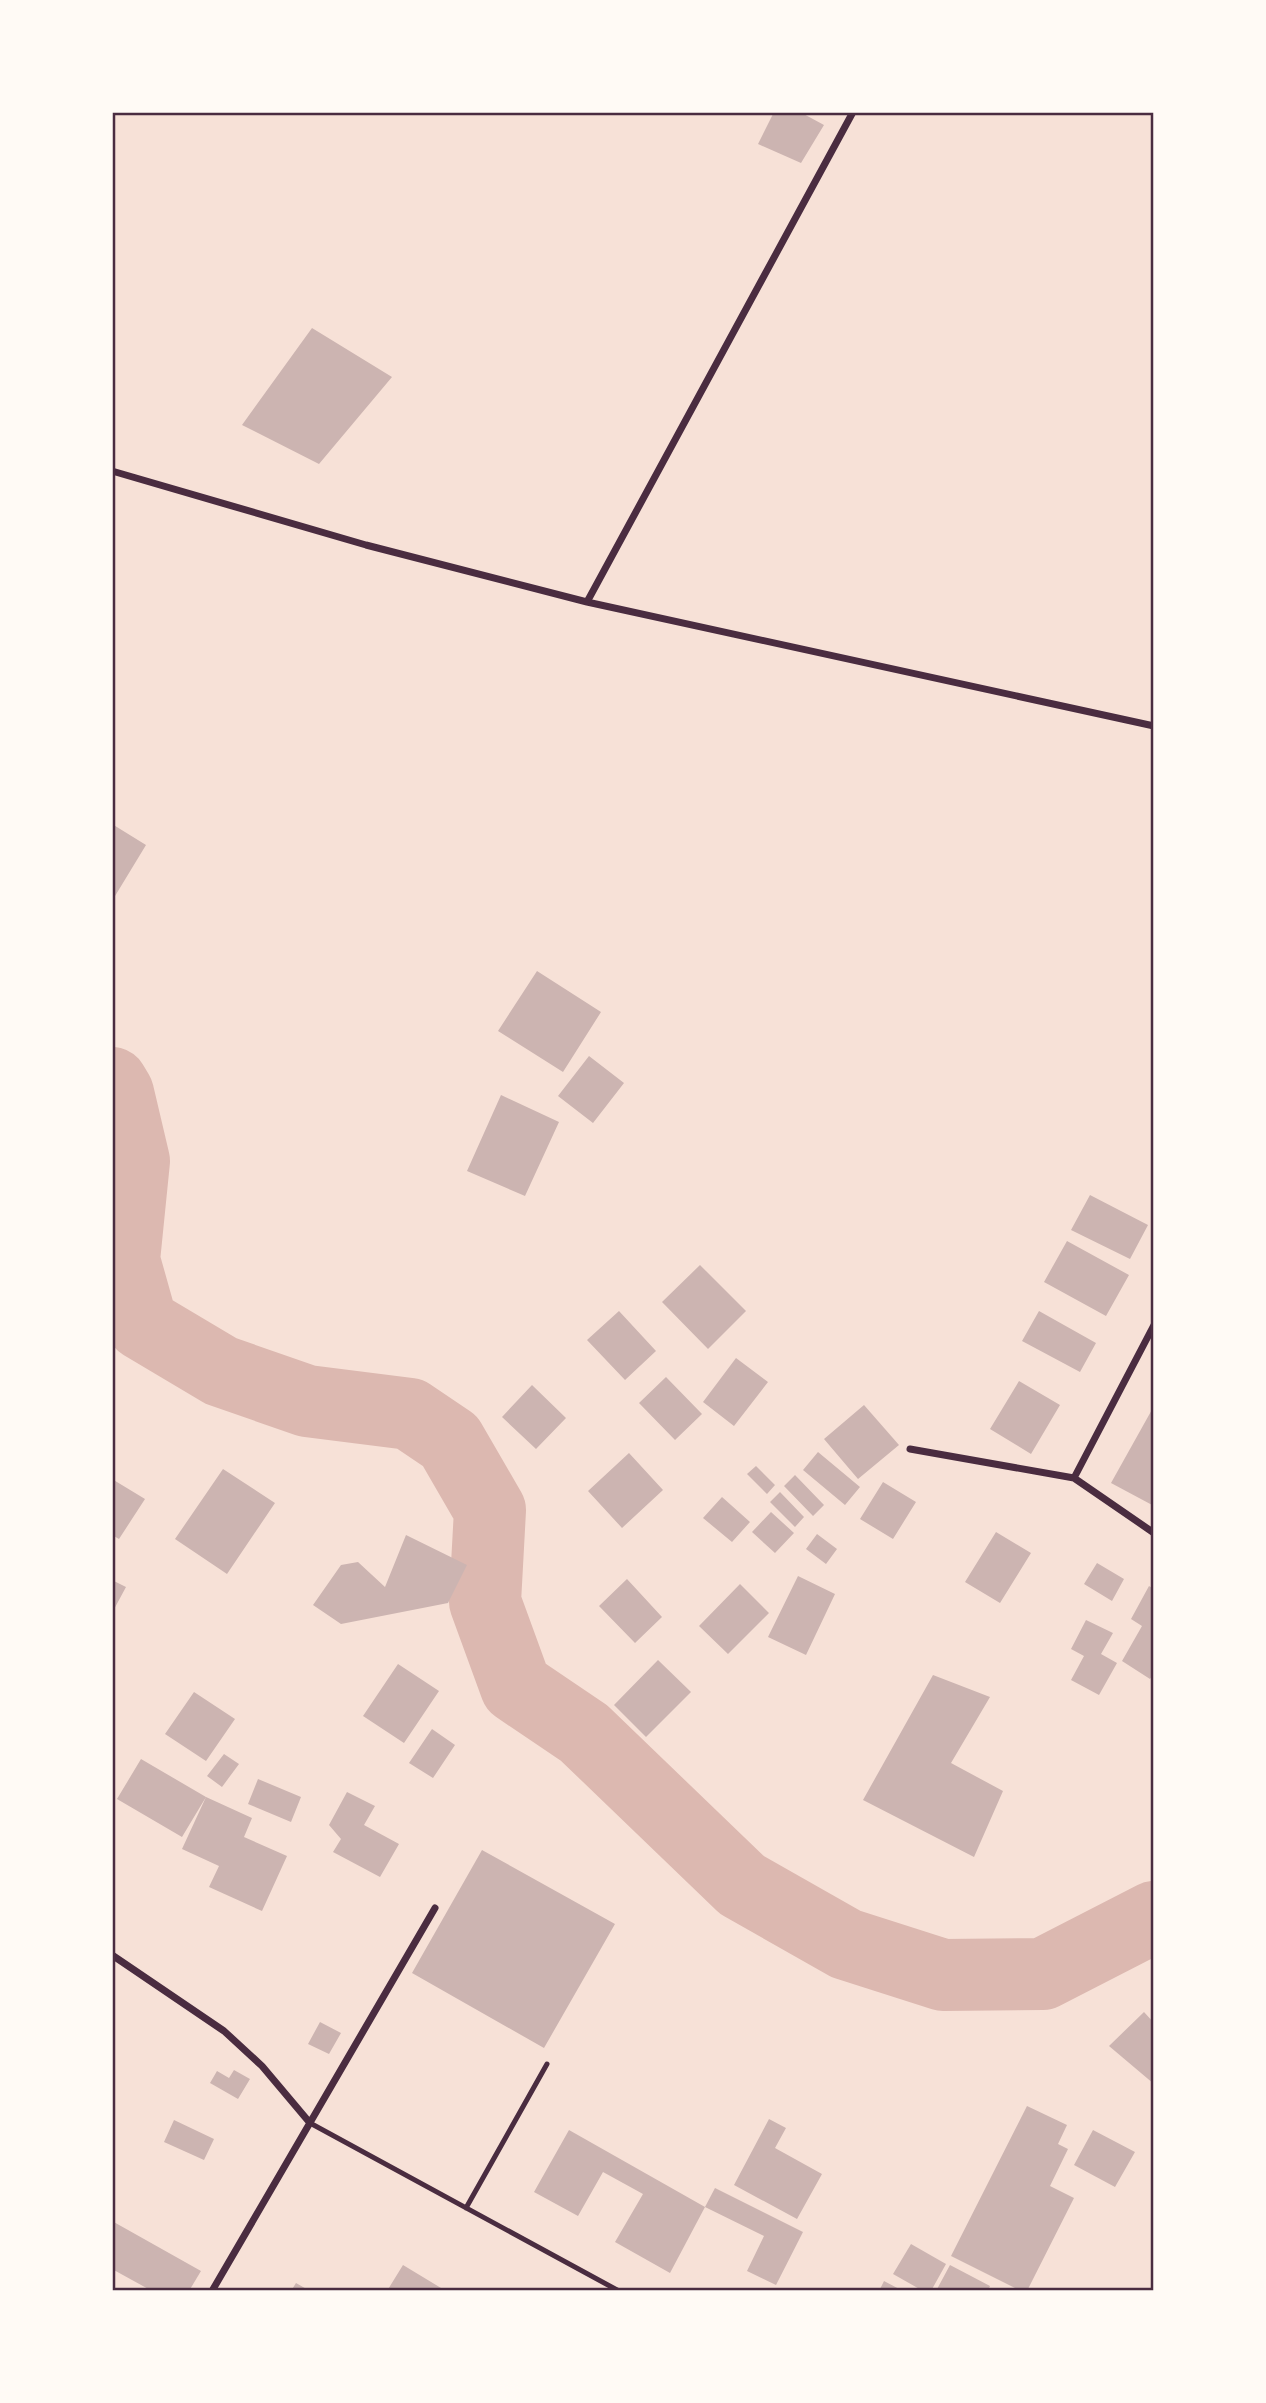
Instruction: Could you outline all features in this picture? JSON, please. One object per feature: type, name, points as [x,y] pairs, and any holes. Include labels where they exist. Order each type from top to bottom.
[{"type":"street","points":[[587,601],[853,112]]},
{"type":"street","points":[[112,471],[366,545],[587,601],[1154,726]]},
{"type":"street","points":[[1074,1478],[1154,1325]]},
{"type":"street","points":[[911,1449],[1074,1478],[1154,1533]]},
{"type":"street","points":[[212,2291],[435,1908]]},
{"type":"street","points":[[112,1955],[224,2031],[262,2066],[310,2123]]},
{"type":"lane","points":[[466,2208],[547,2064]]},
{"type":"lane","points":[[310,2123],[619,2291]]},
{"type":"building","points":[[774,112],[800,112],[824,125],[801,163],[758,144]]},
{"type":"building","points":[[312,328],[392,377],[319,464],[242,425]]},
{"type":"building","points":[[112,824],[146,845],[112,901]]},
{"type":"building","points":[[537,971],[601,1012],[563,1072],[498,1031]]},
{"type":"building","points":[[589,1056],[624,1083],[593,1123],[558,1096]]},
{"type":"building","points":[[501,1095],[559,1122],[525,1196],[467,1171]]},
{"type":"building","points":[[1090,1195],[1148,1225],[1130,1259],[1071,1230]]},
{"type":"building","points":[[1067,1241],[1129,1275],[1106,1316],[1044,1282]]},
{"type":"building","points":[[700,1265],[746,1311],[708,1349],[662,1302]]},
{"type":"building","points":[[619,1311],[656,1351],[625,1380],[587,1340]]},
{"type":"building","points":[[1039,1311],[1096,1343],[1080,1372],[1022,1341]]},
{"type":"building","points":[[736,1358],[768,1382],[734,1426],[703,1402]]},
{"type":"building","points":[[666,1377],[702,1414],[675,1440],[639,1403]]},
{"type":"building","points":[[1019,1381],[1060,1405],[1031,1454],[990,1429]]},
{"type":"building","points":[[532,1385],[566,1418],[536,1449],[502,1417]]},
{"type":"building","points":[[864,1405],[899,1445],[858,1479],[824,1439]]},
{"type":"building","points":[[1154,1406],[1154,1506],[1111,1483]]},
{"type":"building","points":[[818,1452],[860,1487],[845,1505],[803,1470]]},
{"type":"building","points":[[629,1453],[663,1490],[622,1528],[588,1491]]},
{"type":"building","points":[[756,1466],[775,1485],[767,1494],[747,1474]]},
{"type":"building","points":[[223,1469],[275,1503],[227,1574],[175,1539]]},
{"type":"building","points":[[795,1475],[824,1505],[813,1516],[784,1486]]},
{"type":"building","points":[[112,1479],[145,1499],[119,1539],[112,1535]]},
{"type":"building","points":[[883,1482],[916,1502],[893,1539],[860,1519]]},
{"type":"building","points":[[780,1492],[804,1517],[795,1527],[770,1502]]},
{"type":"building","points":[[722,1497],[750,1522],[732,1542],[703,1518]]},
{"type":"building","points":[[771,1512],[794,1533],[775,1553],[752,1532]]},
{"type":"building","points":[[996,1532],[1031,1553],[1000,1603],[965,1582]]},
{"type":"building","points":[[817,1534],[837,1549],[826,1564],[806,1549]]},
{"type":"building","points":[[406,1535],[467,1565],[448,1603],[341,1624],[313,1605],[341,1565],[358,1562],[385,1587]]},
{"type":"building","points":[[1097,1563],[1124,1579],[1112,1601],[1084,1584]]},
{"type":"building","points":[[798,1576],[835,1594],[806,1655],[768,1637]]},
{"type":"building","points":[[627,1579],[662,1617],[635,1643],[599,1606]]},
{"type":"building","points":[[112,1580],[126,1587],[112,1613]]},
{"type":"building","points":[[740,1584],[769,1613],[728,1654],[699,1626]]},
{"type":"building","points":[[1149,1586],[1154,1589],[1154,1673],[1150,1679],[1122,1661],[1142,1626],[1131,1619]]},
{"type":"building","points":[[1086,1620],[1113,1633],[1101,1654],[1117,1663],[1099,1695],[1071,1680],[1084,1656],[1071,1649]]},
{"type":"building","points":[[658,1660],[691,1692],[646,1737],[614,1705]]},
{"type":"building","points":[[398,1664],[439,1691],[404,1743],[363,1716]]},
{"type":"building","points":[[933,1675],[990,1697],[951,1763],[1003,1791],[974,1857],[863,1800]]},
{"type":"building","points":[[194,1692],[235,1719],[206,1761],[165,1734]]},
{"type":"building","points":[[432,1729],[455,1745],[433,1778],[409,1763]]},
{"type":"building","points":[[224,1754],[239,1764],[222,1787],[207,1776]]},
{"type":"building","points":[[141,1759],[206,1797],[182,1837],[117,1799]]},
{"type":"building","points":[[258,1779],[301,1797],[291,1822],[248,1804]]},
{"type":"building","points":[[347,1792],[375,1806],[364,1825],[399,1844],[380,1877],[333,1852],[341,1839],[329,1825]]},
{"type":"building","points":[[206,1797],[252,1818],[244,1837],[287,1856],[262,1911],[209,1887],[219,1866],[182,1849]]},
{"type":"building","points":[[482,1850],[615,1924],[544,2048],[412,1973]]},
{"type":"building","points":[[1144,2012],[1154,2023],[1154,2084],[1109,2046]]},
{"type":"building","points":[[320,2022],[341,2033],[329,2054],[308,2044]]},
{"type":"building","points":[[234,2070],[250,2079],[238,2099],[210,2083],[217,2071],[229,2078]]},
{"type":"building","points":[[1027,2106],[1067,2125],[1058,2144],[1068,2149],[1050,2186],[1074,2198],[1027,2291],[1021,2291],[951,2256]]},
{"type":"building","points":[[769,2119],[786,2128],[775,2148],[822,2174],[797,2219],[734,2185]]},
{"type":"building","points":[[174,2120],[214,2139],[204,2160],[164,2142]]},
{"type":"building","points":[[569,2130],[705,2207],[670,2273],[615,2242],[643,2194],[603,2172],[578,2216],[534,2192]]},
{"type":"building","points":[[1093,2130],[1135,2152],[1115,2187],[1074,2165]]},
{"type":"building","points":[[715,2188],[803,2232],[776,2285],[747,2271],[764,2236],[705,2207]]},
{"type":"building","points":[[112,2221],[201,2271],[189,2291],[152,2291],[112,2269]]},
{"type":"building","points":[[911,2244],[946,2264],[931,2291],[923,2291],[893,2274]]},
{"type":"building","points":[[403,2265],[446,2291],[387,2291]]},
{"type":"building","points":[[950,2265],[990,2286],[988,2291],[936,2291]]},
{"type":"building","points":[[884,2281],[903,2291],[879,2291]]},
{"type":"building","points":[[296,2283],[310,2291],[291,2291]]},
{"type":"waterway","points":[[112,1083],[118,1093],[134,1161],[124,1260],[142,1324],[221,1371],[307,1401],[410,1414],[450,1441],[490,1510],[485,1602],[516,1687],[584,1733],[742,1885],[846,1944],[943,1975],[1043,1974],[1154,1917]]}]
